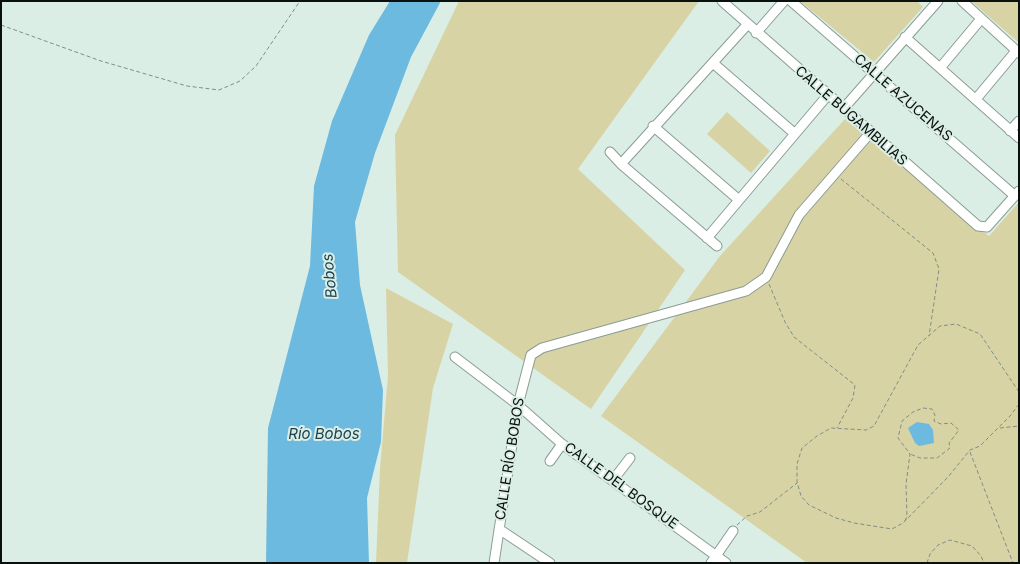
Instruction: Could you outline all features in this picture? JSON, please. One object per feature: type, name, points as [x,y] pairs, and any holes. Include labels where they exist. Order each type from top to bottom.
[{"type":"street","name":"CALLE BUGAMBILIAS","points":[[722,1],[827,96],[982,228],[987,227],[1017,194]]},
{"type":"street","points":[[756,33],[784,1]]},
{"type":"street","name":"CALLE AZUCENAS","points":[[791,1],[1017,194]]},
{"type":"street","points":[[843,109],[938,1]]},
{"type":"street","points":[[962,1],[1018,52],[976,99]]},
{"type":"street","points":[[940,68],[982,19]]},
{"type":"street","points":[[620,164],[747,25]]},
{"type":"street","points":[[906,37],[1019,138]]},
{"type":"street","points":[[713,63],[794,133]]},
{"type":"street","points":[[707,238],[827,96]]},
{"type":"street","points":[[1010,131],[1019,121]]},
{"type":"street","points":[[653,126],[739,200]]},
{"type":"street","points":[[766,277],[799,215],[871,132]]},
{"type":"street","points":[[610,152],[620,164],[717,246]]},
{"type":"street","name":"CALLE RÍO BOBOS","points":[[494,563],[518,405],[531,355],[542,348],[746,291],[766,277]]},
{"type":"street","name":"CALLE DEL BOSQUE","points":[[455,357],[518,405],[562,444],[613,480],[714,559],[726,563]]},
{"type":"street","points":[[550,461],[562,444]]},
{"type":"street","points":[[613,480],[630,458]]},
{"type":"street","points":[[499,529],[550,563]]},
{"type":"street","points":[[714,559],[733,531]]},
{"type":"path","points":[[1,25],[111,63],[187,86],[218,90],[240,81],[256,66],[300,1]]},
{"type":"path","points":[[835,173],[933,253],[939,269],[929,336]]},
{"type":"path","points":[[766,277],[784,322],[794,337],[854,385],[853,398],[837,428]]},
{"type":"path","points":[[1019,392],[980,334],[956,324],[940,326],[918,345],[874,426],[866,430],[831,428],[802,448],[798,464],[797,482],[801,496],[809,505],[822,513],[854,523],[892,529],[903,523],[948,477],[970,450],[980,446],[999,428],[1019,404]]},
{"type":"path","points":[[903,523],[907,516],[906,484],[910,454],[898,438],[898,430],[902,421],[913,412],[923,408],[932,409],[935,414],[934,420],[941,424],[951,423],[959,430],[949,443],[950,448],[937,458],[920,458],[910,454]]},
{"type":"path","points":[[999,428],[1019,426]]},
{"type":"path","points":[[970,450],[1014,563]]},
{"type":"path","points":[[733,531],[739,522],[760,512],[797,482]]},
{"type":"path","points":[[927,563],[930,554],[938,546],[950,540],[972,546],[982,556],[984,563]]},
{"type":"shaded area","points":[[459,1],[699,1],[578,169],[685,270],[591,409],[398,272],[395,135]]},
{"type":"shaded area","points":[[800,1],[917,1],[923,7],[874,62]]},
{"type":"shaded area","points":[[971,1],[1019,1],[1019,43]]},
{"type":"shaded area","points":[[727,112],[770,151],[751,173],[707,134]]},
{"type":"shaded area","points":[[845,119],[989,236],[1019,202],[1019,563],[807,563],[601,416],[720,256]]},
{"type":"shaded area","points":[[386,288],[453,324],[433,388],[407,563],[376,563],[380,469],[388,375]]},
{"type":"water","name":"Río Bobos","points":[[390,1],[441,1],[411,57],[375,153],[355,222],[360,285],[383,390],[381,442],[367,498],[369,563],[266,563],[268,428],[310,266],[314,186],[332,121],[369,35]]},
{"type":"water","points":[[917,422],[929,424],[933,430],[934,443],[919,446],[915,443],[908,428]]},
{"type":"water label","name":"Bobos","points":[[330,276]]}]
